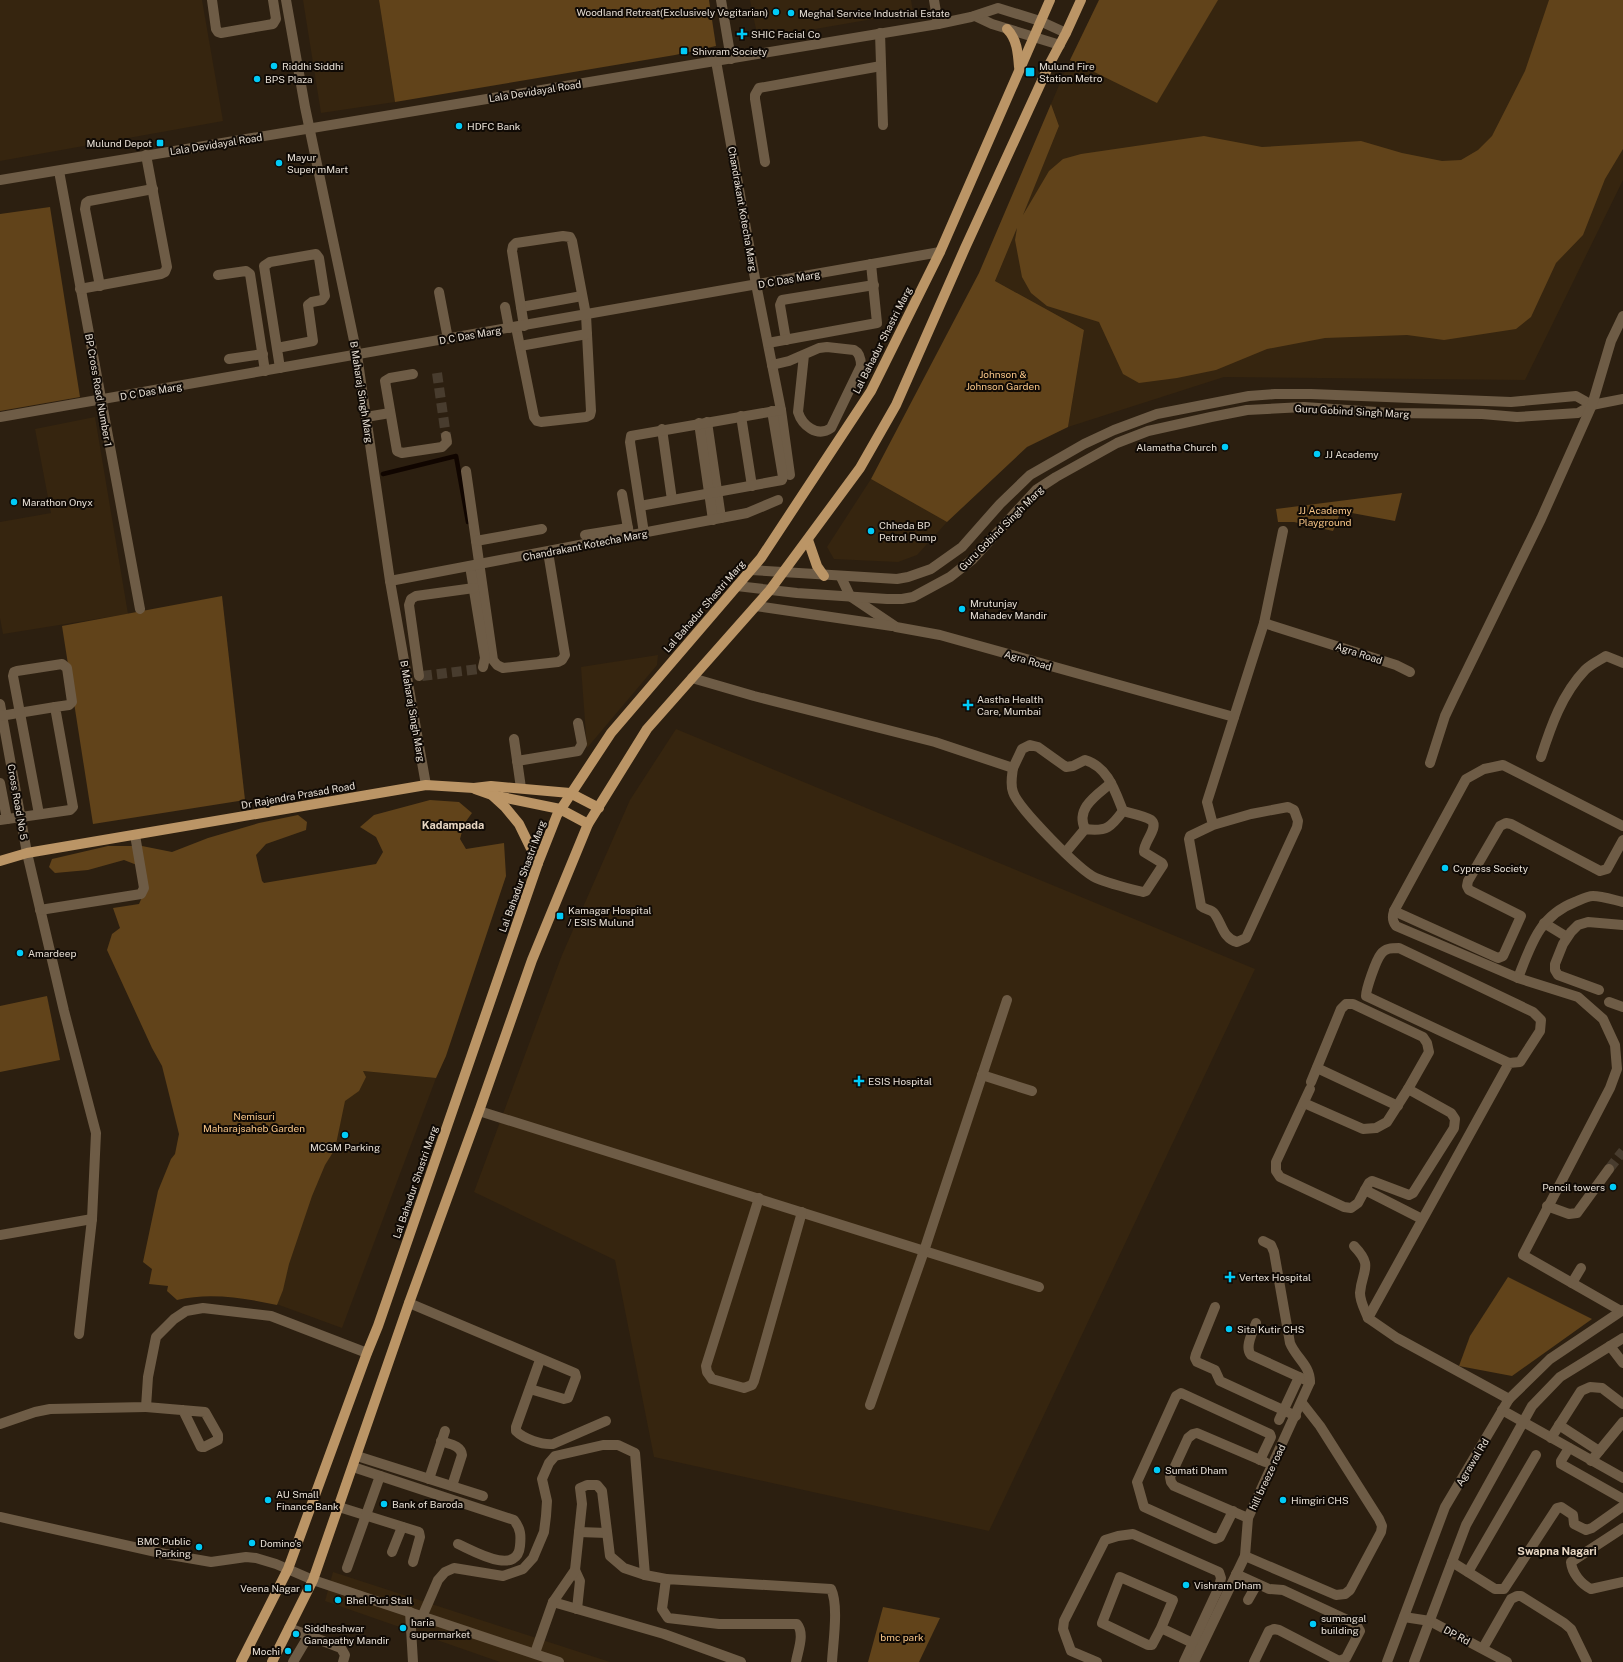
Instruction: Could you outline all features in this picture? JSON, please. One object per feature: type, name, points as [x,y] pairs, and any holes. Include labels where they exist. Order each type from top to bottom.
[{"type":"main road","name":"Lal Bahadur Shastri Marg","points":[[240,1662],[286,1573],[378,1326],[538,863],[560,810],[611,733],[765,552],[871,391],[940,252],[1050,0]]},
{"type":"main road","points":[[272,1662],[311,1584],[357,1456],[409,1303],[532,960],[588,824],[647,728],[770,590],[860,468],[896,405],[965,248],[1080,0]]},
{"type":"main road","points":[[1007,29],[1012,34],[1016,43],[1019,71]]},
{"type":"main road","points":[[808,540],[817,566],[824,576]]},
{"type":"main road","name":"Dr Rajendra Prasad Road","points":[[0,861],[27,853],[426,785],[474,788],[491,786],[570,793],[598,808]]},
{"type":"main road","points":[[474,788],[492,795],[560,810],[588,824]]},
{"type":"main road","points":[[492,795],[505,807],[519,824],[538,863]]},
{"type":"street","points":[[212,0],[216,29],[221,33],[273,24],[276,19],[279,0]]},
{"type":"street","name":"B Maharaj Singh Marg","points":[[279,0],[310,128],[357,355],[390,581],[426,785]]},
{"type":"street","points":[[721,0],[731,59]]},
{"type":"street","points":[[934,0],[938,24]]},
{"type":"street","name":"Lala Devidayal Road","points":[[0,180],[938,24],[975,16],[998,8],[1040,21],[1066,33]]},
{"type":"street","points":[[975,16],[992,24],[1033,38],[1060,45]]},
{"type":"street","points":[[880,33],[883,125]]},
{"type":"street","name":"Chandrakant Kotecha Marg","points":[[716,61],[756,284],[768,342],[777,411],[790,475]]},
{"type":"street","points":[[765,162],[755,99],[755,95],[759,88],[881,66]]},
{"type":"street","points":[[80,289],[165,272],[167,267],[146,155]]},
{"type":"street","name":"BP Cross Road Number 1","points":[[59,171],[100,400],[140,609]]},
{"type":"street","points":[[100,286],[85,209],[86,203],[89,201],[153,189]]},
{"type":"street","points":[[505,307],[516,327],[534,417],[537,421],[541,422],[586,417],[590,415],[586,315],[570,237],[564,236],[516,243],[513,246],[512,251],[521,307],[516,327]]},
{"type":"street","name":"D C Das Marg","points":[[0,417],[940,252]]},
{"type":"street","points":[[277,348],[313,341],[308,305],[312,302],[322,300],[325,296],[319,258],[316,254],[270,262],[264,266],[280,368]]},
{"type":"street","points":[[768,342],[877,323],[871,264]]},
{"type":"street","points":[[218,275],[246,272],[250,274],[265,371]]},
{"type":"street","points":[[786,340],[780,304],[782,300],[874,285]]},
{"type":"street","points":[[439,292],[448,339]]},
{"type":"street","points":[[521,307],[582,296]]},
{"type":"street","points":[[1430,763],[1448,711],[1541,519],[1592,405],[1611,341],[1623,316]]},
{"type":"street","points":[[520,346],[587,334]]},
{"type":"street","points":[[772,365],[785,363],[818,348],[827,347],[854,350],[857,352],[860,357],[861,366],[830,428],[827,431],[821,432],[814,430],[805,424],[798,412],[804,355]]},
{"type":"street","points":[[229,359],[262,354]]},
{"type":"street","points":[[413,374],[390,378],[385,381],[396,448],[399,452],[442,447],[447,442],[446,436]]},
{"type":"street","name":"Guru Gobind Singh Marg","points":[[751,570],[824,576],[897,579],[931,569],[962,547],[1030,475],[1084,444],[1114,430],[1157,414],[1210,403],[1249,396],[1282,394],[1514,402],[1576,396],[1592,405]]},
{"type":"street","name":"Guru Gobind Singh Marg","points":[[737,586],[850,596],[902,599],[913,597],[950,577],[973,559],[1036,490],[1056,477],[1117,443],[1148,431],[1211,417],[1246,410],[1304,407],[1391,414],[1482,414],[1514,417],[1578,412],[1592,405],[1623,400]]},
{"type":"street","points":[[1514,402],[1514,417]]},
{"type":"street","points":[[640,506],[780,481],[783,478],[777,411],[633,434],[630,438],[640,506],[644,533]]},
{"type":"street","points":[[366,417],[390,413]]},
{"type":"street","points":[[741,416],[752,486]]},
{"type":"street","points":[[703,423],[717,519]]},
{"type":"street","points":[[662,430],[672,500]]},
{"type":"street","points":[[466,471],[476,541],[474,588],[485,658],[483,667]]},
{"type":"street","points":[[622,494],[628,532]]},
{"type":"street","name":"Chandrakant Kotecha Marg","points":[[390,581],[548,552],[586,537],[628,532],[644,533],[747,513],[778,500]]},
{"type":"street","points":[[1004,501],[1016,511]]},
{"type":"street","points":[[476,541],[542,529]]},
{"type":"street","points":[[1213,825],[1207,802],[1264,623],[1283,531]]},
{"type":"street","points":[[475,565],[493,660],[497,665],[503,668],[558,662],[562,660],[565,655],[548,552]]},
{"type":"street","points":[[841,577],[850,596]]},
{"type":"street","points":[[407,678],[421,676],[409,605],[411,599],[416,596],[474,588]]},
{"type":"street","name":"Agra Road","points":[[850,596],[896,627],[940,636],[1234,717]]},
{"type":"street","points":[[756,606],[896,627]]},
{"type":"street","name":"Agra Road","points":[[1264,623],[1396,665],[1410,672]]},
{"type":"street","points":[[1541,757],[1554,718],[1571,688],[1586,669],[1606,656],[1623,663]]},
{"type":"street","points":[[1,716],[20,713],[55,707],[69,705],[72,702],[67,668],[62,664],[14,672],[20,713],[39,814]]},
{"type":"street","points":[[692,678],[754,696],[935,742],[1012,768]]},
{"type":"street","name":"Cross Road No 5","points":[[0,704],[3,741],[27,853],[76,1060],[96,1133],[92,1219],[79,1334]]},
{"type":"street","points":[[0,783],[4,820],[70,810],[72,807],[55,707]]},
{"type":"street","points":[[517,761],[578,751],[582,744],[578,723]]},
{"type":"street","points":[[514,739],[521,788]]},
{"type":"street","points":[[1030,745],[1038,747],[1066,767],[1073,766],[1084,760],[1088,761],[1105,772],[1111,783],[1123,811],[1151,820],[1154,824],[1144,847],[1144,852],[1162,862],[1164,865],[1146,891],[1143,892],[1096,878],[1088,874],[1065,853],[1042,830],[1013,794],[1011,785],[1012,768],[1022,749],[1030,745]]},
{"type":"street","points":[[1622,1310],[1523,1255],[1610,1088],[1619,1054],[1603,1019],[1578,997],[1518,978],[1396,926],[1393,922],[1394,911],[1466,779],[1484,769],[1503,765],[1623,826]]},
{"type":"street","points":[[1086,829],[1082,823],[1084,809],[1111,783]]},
{"type":"street","points":[[1288,807],[1294,810],[1297,815],[1298,821],[1296,827],[1246,938],[1237,942],[1231,941],[1227,937],[1214,912],[1201,906],[1189,839],[1190,836],[1213,825],[1251,814],[1288,807]]},
{"type":"street","points":[[1065,853],[1086,829],[1104,829],[1112,826],[1123,811]]},
{"type":"street","points":[[1394,911],[1498,958],[1501,957],[1506,950],[1522,918],[1521,916],[1469,890],[1467,886],[1468,881],[1500,826],[1506,823],[1511,824],[1600,871],[1607,869],[1623,840]]},
{"type":"street","points":[[40,910],[141,894],[144,888],[135,835]]},
{"type":"street","points":[[1518,978],[1534,937],[1544,923],[1572,904],[1592,896],[1623,902]]},
{"type":"street","points":[[1599,990],[1558,975],[1554,970],[1555,964],[1567,937],[1578,925],[1588,922],[1623,926]]},
{"type":"street","points":[[1544,923],[1567,937]]},
{"type":"street","points":[[1399,948],[1533,1012],[1541,1020],[1540,1031],[1520,1062],[1509,1063],[1366,996],[1366,989],[1381,954],[1388,949],[1399,948]]},
{"type":"street","points":[[870,1406],[924,1250],[1007,1000]]},
{"type":"street","points":[[1610,1002],[1623,1007]]},
{"type":"street","points":[[1304,1103],[1363,1129],[1376,1128],[1387,1122],[1398,1106],[1429,1052],[1427,1043],[1423,1037],[1353,1004],[1346,1004],[1341,1009],[1304,1103],[1276,1162],[1276,1171],[1280,1178],[1344,1207],[1351,1208],[1358,1203],[1369,1183],[1372,1182],[1410,1194],[1413,1193],[1454,1128],[1455,1119],[1451,1113],[1408,1089]]},
{"type":"street","points":[[1368,1318],[1509,1063]]},
{"type":"street","points":[[1317,1068],[1398,1106]]},
{"type":"street","points":[[982,1075],[1032,1092]]},
{"type":"street","points":[[479,1111],[1039,1287]]},
{"type":"street","points":[[1548,1206],[1569,1214],[1577,1213],[1609,1169]]},
{"type":"street","points":[[1365,1190],[1422,1219]]},
{"type":"street","points":[[759,1198],[706,1366],[707,1372],[712,1379],[744,1388],[752,1385],[802,1212]]},
{"type":"street","points":[[0,1236],[92,1219]]},
{"type":"street","points":[[1256,1323],[1248,1347],[1248,1352],[1251,1355],[1310,1382],[1310,1373],[1304,1363],[1293,1351],[1290,1343],[1274,1252],[1270,1245],[1263,1241]]},
{"type":"street","points":[[1354,1246],[1364,1257],[1366,1264],[1360,1294],[1361,1303],[1368,1318],[1397,1338],[1509,1399]]},
{"type":"street","points":[[1572,1283],[1581,1268]]},
{"type":"street","points":[[409,1303],[540,1360],[575,1373],[576,1379],[568,1398],[564,1399],[530,1389]]},
{"type":"street","points":[[1215,1307],[1196,1354],[1195,1358],[1197,1362],[1215,1370],[1220,1381],[1296,1416]]},
{"type":"street","points":[[146,1407],[148,1378],[156,1337],[174,1319],[186,1311],[203,1308],[271,1316],[367,1353]]},
{"type":"street","name":"Agrawal Rd","points":[[1387,1662],[1445,1507],[1509,1399],[1550,1359],[1622,1310]]},
{"type":"street","points":[[1414,1662],[1466,1525],[1522,1421],[1532,1406],[1560,1377],[1623,1338]]},
{"type":"street","points":[[1610,1346],[1623,1363]]},
{"type":"street","points":[[540,1360],[516,1426],[516,1431],[520,1435],[546,1445],[554,1444],[606,1421]]},
{"type":"street","points":[[1279,1420],[1299,1377]]},
{"type":"street","name":"hill breeze road","points":[[1194,1662],[1197,1645],[1245,1556],[1248,1518],[1302,1403],[1310,1382]]},
{"type":"street","points":[[1551,1438],[1581,1391],[1590,1387],[1602,1388],[1623,1404]]},
{"type":"street","points":[[1233,1511],[1220,1537],[1215,1539],[1144,1507],[1137,1482],[1176,1396],[1181,1393],[1270,1434],[1271,1437],[1260,1460]]},
{"type":"street","points":[[1245,1556],[1336,1595],[1345,1594],[1350,1590],[1381,1532],[1382,1526],[1379,1519],[1320,1426],[1302,1403]]},
{"type":"street","points":[[0,1424],[35,1412],[50,1409],[146,1407],[183,1410]]},
{"type":"street","points":[[1502,1410],[1623,1478]]},
{"type":"street","points":[[1591,1461],[1623,1422]]},
{"type":"street","points":[[1559,1425],[1599,1451]]},
{"type":"street","points":[[429,1479],[445,1432]]},
{"type":"street","points":[[1248,1518],[1174,1486],[1171,1482],[1170,1477],[1188,1438],[1192,1434],[1198,1433],[1273,1466]]},
{"type":"street","points":[[441,1442],[460,1448],[462,1452],[452,1486]]},
{"type":"street","points":[[422,1617],[438,1580],[445,1572],[454,1568],[503,1576],[523,1569],[533,1558],[544,1532],[547,1501],[542,1479],[549,1463],[555,1456],[603,1445],[618,1445],[635,1453],[645,1575]]},
{"type":"street","points":[[1569,1448],[1561,1464],[1623,1499]]},
{"type":"street","points":[[1468,1572],[1536,1455]]},
{"type":"street","points":[[357,1456],[483,1496]]},
{"type":"street","points":[[353,1467],[514,1520],[519,1526],[521,1535],[520,1549],[514,1558],[505,1561],[496,1560],[458,1544]]},
{"type":"street","points":[[347,1568],[380,1476]]},
{"type":"street","points":[[535,1653],[554,1602],[575,1570],[582,1504],[580,1488],[586,1485],[597,1485],[602,1491],[610,1556],[624,1568],[645,1575],[666,1579],[831,1589],[834,1594],[835,1605],[832,1662]]},
{"type":"street","points":[[339,1506],[419,1532],[421,1534],[413,1562]]},
{"type":"street","points":[[1452,1562],[1495,1589],[1504,1589],[1558,1508],[1560,1507],[1571,1512],[1573,1515],[1574,1524],[1586,1530],[1592,1528],[1623,1506]]},
{"type":"street","points":[[0,1517],[165,1554],[211,1562],[246,1557],[256,1558],[311,1584],[410,1612],[558,1662]]},
{"type":"street","points":[[392,1552],[402,1527]]},
{"type":"street","points":[[1623,1528],[1571,1562],[1572,1568],[1583,1585],[1591,1589],[1623,1582]]},
{"type":"street","points":[[579,1532],[607,1533]]},
{"type":"street","points":[[1097,1662],[1071,1651],[1063,1629],[1064,1621],[1105,1540],[1133,1534],[1219,1572],[1221,1578],[1219,1587],[1197,1645],[1184,1662]]},
{"type":"street","points":[[575,1570],[580,1580],[577,1609]]},
{"type":"street","points":[[1236,1574],[1269,1589],[1283,1590],[1356,1624],[1360,1632],[1346,1658],[1339,1661],[1279,1630],[1274,1629],[1270,1631],[1254,1662]]},
{"type":"street","points":[[1120,1577],[1172,1600],[1161,1628],[1152,1645],[1148,1645],[1102,1623],[1120,1577]]},
{"type":"street","points":[[664,1634],[668,1618],[662,1609],[666,1579]]},
{"type":"street","points":[[1248,1600],[1257,1584]]},
{"type":"street","points":[[1483,1648],[1512,1599],[1517,1596],[1522,1596],[1571,1629],[1587,1662]]},
{"type":"street","points":[[554,1602],[664,1634],[742,1662]]},
{"type":"street","points":[[410,1612],[413,1662]]},
{"type":"street","name":"DP Rd","points":[[1404,1617],[1430,1621],[1507,1662]]},
{"type":"street","points":[[668,1618],[719,1624],[796,1624],[800,1628],[802,1634],[796,1662]]},
{"type":"street","points":[[289,1628],[341,1648],[345,1656],[343,1662]]},
{"type":"street","points":[[1161,1628],[1197,1645]]},
{"type":"street","points":[[293,1662],[309,1635]]},
{"type":"shaded area","points":[[0,0],[202,0],[223,121],[0,161]]},
{"type":"shaded area","points":[[303,0],[379,0],[395,102],[321,113]]},
{"type":"shaded area","name":"Meghal Service Industrial Estate","points":[[750,0],[911,0],[913,12],[758,39]]},
{"type":"shaded area","points":[[1099,0],[1623,0],[1623,180],[1525,380],[1224,377],[1068,427],[1084,330],[995,281],[1059,126],[1051,104]]},
{"type":"shaded area","points":[[95,417],[128,614],[3,634],[0,618],[0,522],[51,513],[35,429]]},
{"type":"shaded area","points":[[871,479],[947,522],[917,555],[898,562],[834,559],[827,547]]},
{"type":"shaded area","points":[[658,655],[657,665],[587,748],[581,667]]},
{"type":"shaded area","name":"ESIS Hospital","points":[[676,729],[1255,969],[989,1531],[654,1457],[615,1260],[474,1192],[562,955],[630,800]]},
{"type":"shaded area","points":[[352,1070],[436,1078],[342,1328],[271,1302]]},
{"type":"shaded area","points":[[333,1572],[610,1662],[500,1662],[325,1601]]},
{"type":"green space","points":[[379,0],[709,0],[716,46],[675,55],[395,102]]},
{"type":"green space","points":[[1099,0],[1218,0],[1157,103],[1070,60]]},
{"type":"green space","name":"Johnson & Johnson Garden","points":[[1549,0],[1623,0],[1623,149],[1605,179],[1583,235],[1556,263],[1531,317],[1516,329],[1444,340],[1407,335],[1325,338],[1267,349],[1216,370],[1177,378],[1139,383],[1123,374],[1099,322],[1047,306],[1031,293],[1022,277],[1015,240],[1017,228],[995,281],[1084,330],[1068,427],[1027,447],[947,522],[871,479],[979,273],[1051,104],[1059,126],[1023,215],[1049,171],[1063,159],[1081,154],[1204,136],[1262,147],[1361,141],[1402,153],[1442,161],[1461,160],[1478,150],[1492,136],[1525,71]]},
{"type":"green space","points":[[50,207],[80,397],[0,411],[0,214]]},
{"type":"green space","name":"JJ Academy Playground","points":[[1402,493],[1395,521],[1341,511],[1333,531],[1294,522],[1278,522],[1276,509]]},
{"type":"green space","points":[[222,596],[245,800],[93,824],[62,626]]},
{"type":"green space","name":"Nemisuri Maharajsaheb Garden","points":[[430,800],[459,802],[472,813],[464,824],[460,839],[466,849],[504,843],[506,876],[446,1056],[436,1078],[363,1071],[366,1077],[359,1091],[345,1101],[335,1149],[325,1165],[312,1196],[277,1305],[240,1298],[214,1296],[202,1296],[177,1300],[167,1291],[168,1286],[149,1284],[152,1269],[143,1262],[158,1191],[171,1159],[175,1154],[179,1134],[162,1066],[152,1048],[107,950],[112,934],[120,928],[113,908],[139,904],[146,888],[142,867],[124,860],[88,870],[55,873],[49,867],[52,859],[108,846],[142,846],[172,852],[208,838],[259,823],[298,815],[307,822],[306,830],[266,844],[256,855],[262,881],[264,883],[376,864],[383,852],[376,837],[360,827],[374,815]]},
{"type":"green space","points":[[47,996],[60,1060],[0,1072],[0,1006]]},
{"type":"green space","points":[[1508,1277],[1592,1319],[1512,1376],[1459,1366],[1470,1336]]},
{"type":"green space","name":"bmc park","points":[[883,1607],[940,1618],[919,1662],[868,1662]]},
{"type":"waterway","points":[[383,474],[456,456],[468,522]]},
{"type":"tunnel","points":[[437,373],[446,436]]},
{"type":"tunnel","points":[[422,676],[479,669],[483,667]]},
{"type":"tunnel","points":[[1609,1169],[1623,1151]]},
{"type":"place","name":"Woodland Retreat(Exclusively Vegitarian)","points":[[776,12]]},
{"type":"place","name":"Meghal Service Industrial Estate","points":[[791,13]]},
{"type":"place","name":"SHIC Facial Co","points":[[742,34]]},
{"type":"place","name":"Shivram Society","points":[[684,51]]},
{"type":"place","name":"Riddhi Siddhi","points":[[274,66]]},
{"type":"place","name":"Mulund Fire Station Metro","points":[[1030,72]]},
{"type":"place","name":"BPS Plaza","points":[[257,79]]},
{"type":"place","name":"HDFC Bank","points":[[459,126]]},
{"type":"place","name":"Mulund Depot","points":[[160,143]]},
{"type":"place","name":"Mayur Super mMart","points":[[279,163]]},
{"type":"place","name":"Alamatha Church","points":[[1225,447]]},
{"type":"place","name":"JJ Academy","points":[[1317,454]]},
{"type":"place","name":"Marathon Onyx","points":[[14,502]]},
{"type":"place","name":"Chheda BP Petrol Pump","points":[[871,531]]},
{"type":"place","name":"Mrutunjay Mahadev Mandir","points":[[962,609]]},
{"type":"place","name":"Aastha Health Care, Mumbai","points":[[968,705]]},
{"type":"place","name":"Cypress Society","points":[[1445,868]]},
{"type":"place","name":"Kamagar Hospital / ESIS Mulund","points":[[560,916]]},
{"type":"place","name":"Amardeep","points":[[20,953]]},
{"type":"place","name":"ESIS Hospital","points":[[859,1081]]},
{"type":"place","name":"MCGM Parking","points":[[345,1135]]},
{"type":"place","name":"Pencil towers","points":[[1613,1187]]},
{"type":"place","name":"Vertex Hospital","points":[[1230,1277]]},
{"type":"place","name":"Sita Kutir CHS","points":[[1229,1329]]},
{"type":"place","name":"Sumati Dham","points":[[1157,1470]]},
{"type":"place","name":"AU Small Finance Bank","points":[[268,1500]]},
{"type":"place","name":"Himgiri CHS","points":[[1283,1500]]},
{"type":"place","name":"Bank of Baroda","points":[[384,1504]]},
{"type":"place","name":"Domino's","points":[[252,1543]]},
{"type":"place","name":"BMC Public Parking","points":[[199,1547]]},
{"type":"place","name":"Vishram Dham","points":[[1186,1585]]},
{"type":"place","name":"Veena Nagar","points":[[308,1588]]},
{"type":"place","name":"Bhel Puri Stall","points":[[338,1600]]},
{"type":"place","name":"sumangal building","points":[[1313,1624]]},
{"type":"place","name":"haria supermarket","points":[[403,1628]]},
{"type":"place","name":"Siddheshwar Ganapathy Mandir","points":[[296,1634]]},
{"type":"place","name":"Mochi","points":[[288,1651]]},
{"type":"district","name":"Kadampada","points":[[453,825]]},
{"type":"district","name":"Swapna Nagari","points":[[1557,1551]]}]
